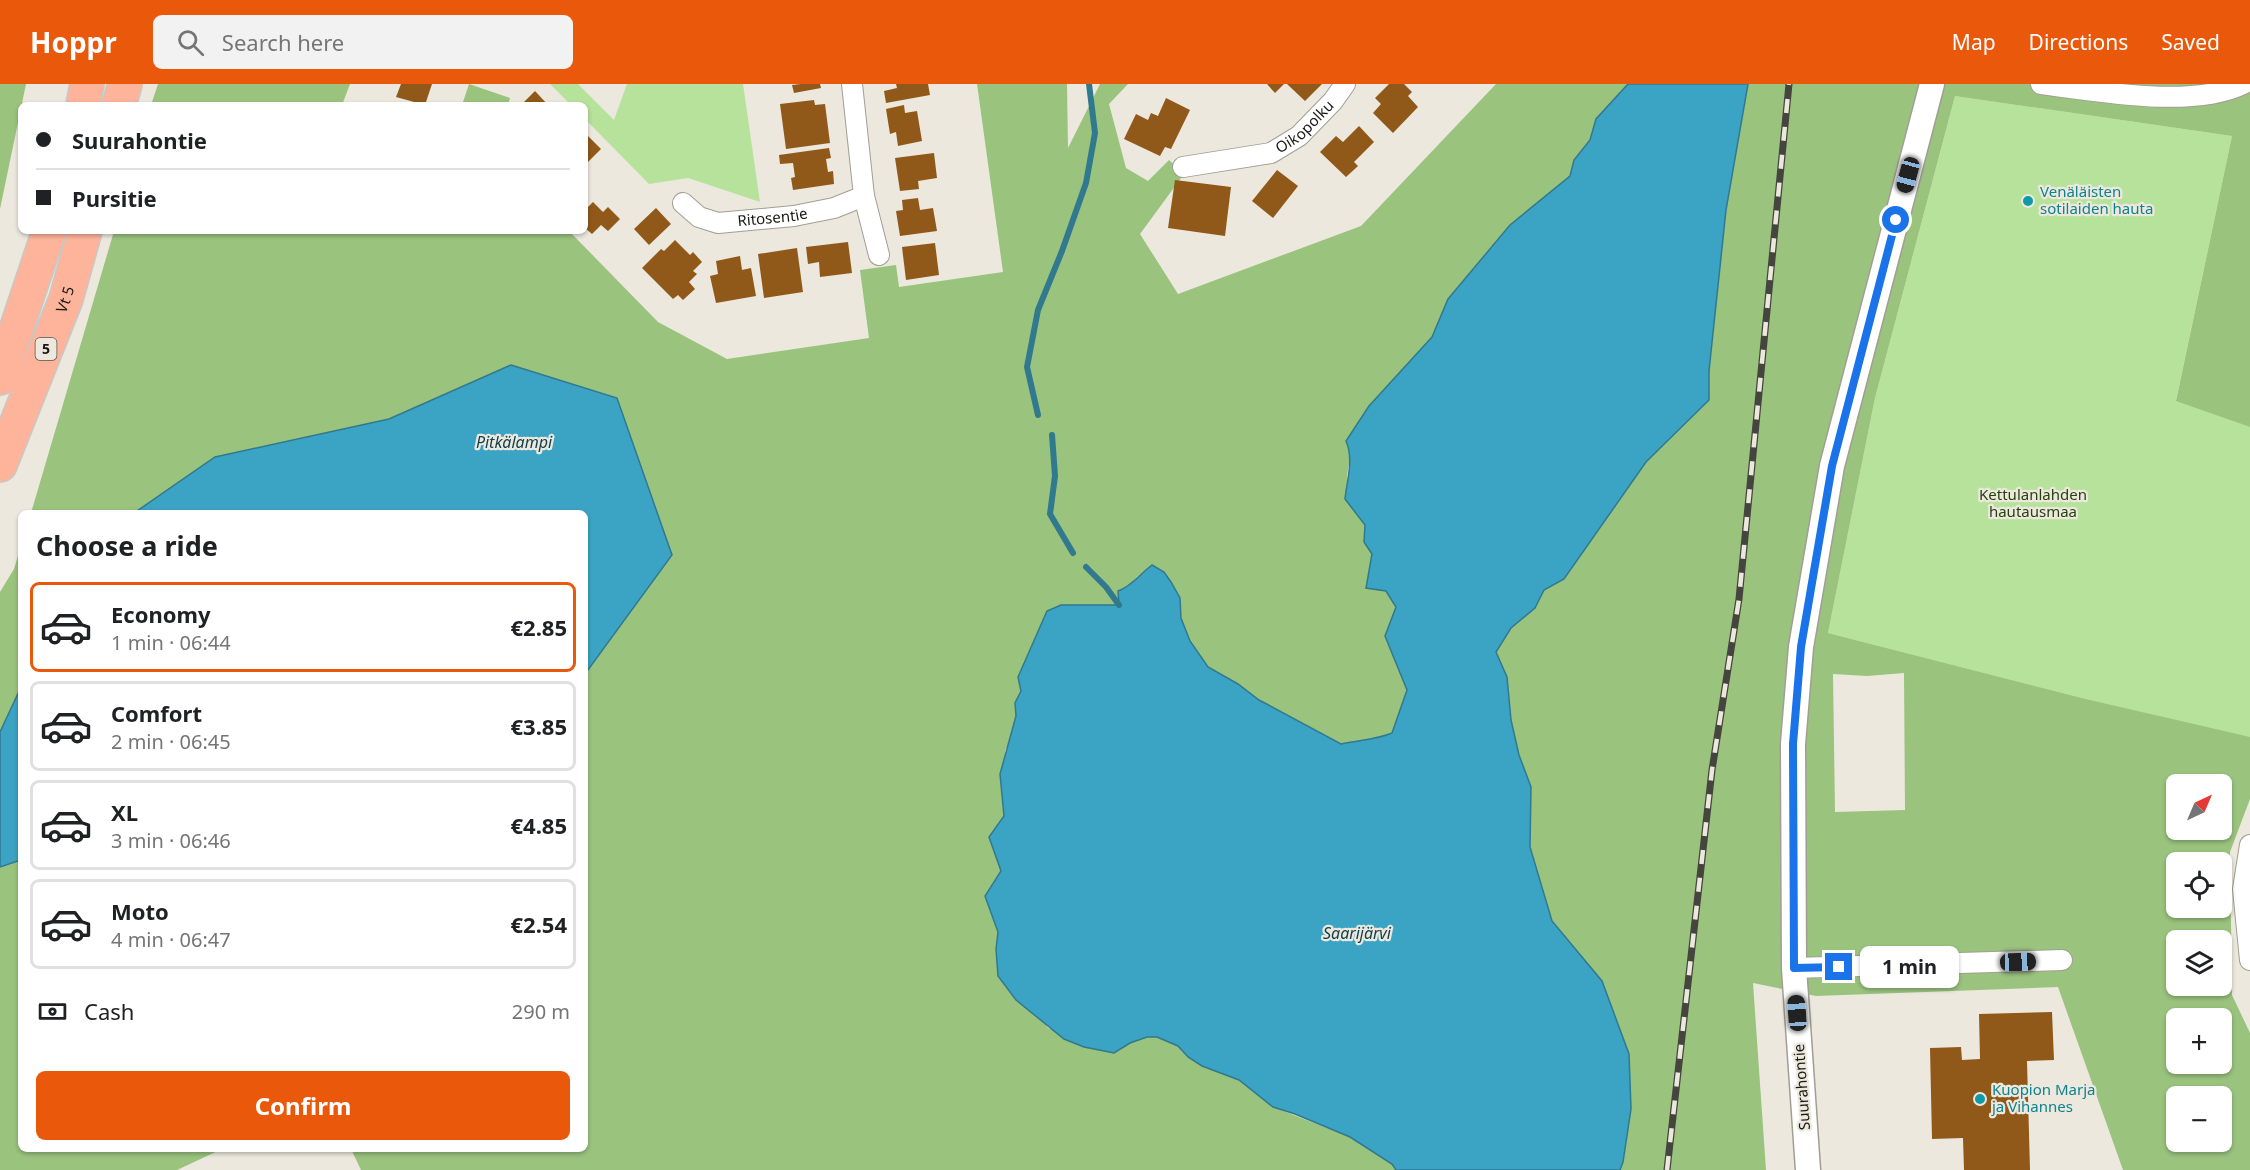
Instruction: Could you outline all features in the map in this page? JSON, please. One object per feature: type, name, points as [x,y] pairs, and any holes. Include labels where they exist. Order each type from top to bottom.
[{"type":"highway","points":[[84,102],[87,84]]},
{"type":"highway","points":[[120,102],[125,84]]},
{"type":"highway","name":"5","points":[[0,378],[48,234]]},
{"type":"highway","name":"Vt 5","points":[[0,465],[66,299],[84,234]]},
{"type":"street","points":[[852,84],[864,196],[879,255]]},
{"type":"street","name":"Oikopolku","points":[[1183,167],[1271,153],[1299,136],[1333,101],[1345,84]]},
{"type":"street","name":"Suurahontie","points":[[1808,1170],[1794,968],[1793,744],[1801,647],[1832,466],[1932,84]]},
{"type":"street","points":[[2041,84],[2177,98],[2233,89],[2243,84]]},
{"type":"street","name":"Ritosentie","points":[[683,203],[699,217],[718,223],[794,216],[834,208],[864,196]]},
{"type":"street","points":[[2250,845],[2243,889],[2250,960]]},
{"type":"street","points":[[1794,968],[2062,960]]},
{"type":"green space","points":[[0,84],[26,84],[22,102],[18,102],[18,122],[0,209]]},
{"type":"green space","points":[[158,84],[350,84],[343,102],[152,102]]},
{"type":"green space","points":[[469,84],[510,98],[509,102],[463,102]]},
{"type":"green space","points":[[550,84],[578,84],[614,120],[627,84],[743,84],[760,202],[688,178],[649,184],[588,122],[588,102],[568,102]]},
{"type":"green space","points":[[977,84],[1067,84],[1068,148],[1100,84],[1128,84],[1109,104],[1126,168],[1148,181],[1169,160],[1184,174],[1140,234],[1178,294],[1361,226],[1496,84],[1628,84],[1596,119],[1590,140],[1574,160],[1570,176],[1510,225],[1448,298],[1432,337],[1369,406],[1346,441],[1350,455],[1348,491],[1355,510],[1365,525],[1364,542],[1372,554],[1366,588],[1386,591],[1396,607],[1385,636],[1407,690],[1392,733],[1374,739],[1342,744],[1259,700],[1238,684],[1208,667],[1190,641],[1181,618],[1179,598],[1164,572],[1138,576],[1127,589],[1119,605],[1061,605],[1047,611],[1019,677],[1021,691],[1016,703],[1013,733],[1005,751],[1004,816],[989,837],[1001,871],[985,896],[998,932],[996,949],[998,976],[1016,1000],[1040,1018],[1048,1028],[1114,1053],[1130,1043],[1147,1037],[1157,1037],[1178,1046],[1188,1057],[1202,1066],[1239,1080],[1273,1107],[1350,1137],[1392,1164],[1396,1170],[361,1170],[352,1152],[588,1152],[588,670],[671,554],[511,365],[389,419],[215,457],[138,510],[32,510],[113,234],[572,234],[658,322],[727,359],[869,338],[860,270],[896,265],[899,287],[1003,272]]},
{"type":"green space","points":[[1748,84],[2250,84],[2250,427],[2176,401],[2232,136],[1955,96],[1875,398],[1828,633],[2086,699],[2250,737],[2250,799],[2230,852],[2166,852],[2166,918],[2231,918],[2231,930],[2166,930],[2166,996],[2232,995],[2250,1033],[2250,1170],[2123,1170],[2058,987],[1816,996],[1753,983],[1766,1170],[1620,1170],[1623,1162],[1602,981],[1552,921],[1530,847],[1531,787],[1519,755],[1511,720],[1507,677],[1496,652],[1511,628],[1535,608],[1544,590],[1564,579],[1646,462],[1709,400],[1709,371],[1726,210]],"holes":[[[1904,673],[1905,810],[1835,812],[1833,674],[1867,676]]]},
{"type":"green space","name":"Kettulanlahden hautausmaa","points":[[1955,96],[2232,136],[2176,400],[2250,427],[2250,738],[1828,633],[1875,398]]},
{"type":"green space","points":[[18,556],[18,693],[0,732],[0,592],[14,569]]},
{"type":"green space","points":[[18,861],[18,1152],[216,1152],[177,1170],[0,1170],[0,867]]},
{"type":"water","name":"Saarijärvi","points":[[1628,84],[1748,84],[1726,210],[1709,371],[1709,400],[1646,462],[1564,579],[1544,590],[1535,608],[1511,628],[1496,652],[1507,677],[1511,720],[1519,755],[1531,787],[1530,847],[1552,921],[1602,981],[1629,1054],[1631,1109],[1623,1162],[1620,1170],[1396,1170],[1392,1164],[1350,1137],[1273,1107],[1239,1080],[1202,1066],[1188,1057],[1178,1046],[1157,1037],[1147,1037],[1130,1043],[1114,1053],[1084,1047],[1064,1039],[1016,1000],[998,976],[996,949],[998,932],[985,896],[1001,871],[989,837],[1004,816],[1000,774],[1016,716],[1015,703],[1021,691],[1018,677],[1047,611],[1061,605],[1119,605],[1118,591],[1132,583],[1152,565],[1164,572],[1180,598],[1181,618],[1190,641],[1208,667],[1238,684],[1259,700],[1341,744],[1373,739],[1392,733],[1407,690],[1385,636],[1396,607],[1386,591],[1366,588],[1372,554],[1364,542],[1365,525],[1345,499],[1350,462],[1346,441],[1369,406],[1432,337],[1448,299],[1510,225],[1570,176],[1574,160],[1590,140],[1596,119]]},
{"type":"water","name":"Pitkälampi","points":[[511,365],[617,398],[672,555],[588,670],[588,510],[138,510],[215,457],[389,419]]},
{"type":"water","points":[[18,693],[18,861],[0,867],[0,732]]},
{"type":"building","points":[[401,84],[432,84],[426,102],[414,102],[396,97]]},
{"type":"building","points":[[820,84],[821,88],[794,93],[792,85]]},
{"type":"building","points":[[896,84],[928,84],[930,95],[886,103],[884,91],[897,88]]},
{"type":"building","points":[[1267,84],[1284,84],[1275,93]]},
{"type":"building","points":[[1287,84],[1322,84],[1305,101]]},
{"type":"building","points":[[1389,84],[1404,84],[1412,92],[1408,96],[1418,107],[1393,133],[1373,113],[1381,104],[1375,98]]},
{"type":"building","points":[[535,91],[545,102],[524,102]]},
{"type":"building","points":[[1166,98],[1190,110],[1171,149],[1165,147],[1160,156],[1124,139],[1136,114],[1148,120],[1151,113],[1158,116]]},
{"type":"building","points":[[814,100],[815,105],[825,104],[830,143],[786,149],[780,104]]},
{"type":"building","points":[[904,105],[905,113],[917,111],[922,141],[898,146],[896,132],[890,134],[886,109]]},
{"type":"building","points":[[1359,126],[1374,142],[1354,162],[1358,166],[1346,177],[1320,152],[1336,136],[1343,142]]},
{"type":"building","points":[[588,136],[601,149],[588,162]]},
{"type":"building","points":[[829,148],[831,158],[826,159],[828,172],[833,171],[834,184],[793,190],[791,178],[795,177],[793,163],[780,164],[779,155]]},
{"type":"building","points":[[934,153],[937,178],[918,181],[919,189],[900,191],[895,158]]},
{"type":"building","points":[[1277,170],[1298,186],[1273,218],[1252,201]]},
{"type":"building","points":[[1175,180],[1231,187],[1225,236],[1168,228]]},
{"type":"building","points":[[918,198],[920,210],[933,208],[937,231],[900,236],[896,211],[903,210],[902,200]]},
{"type":"building","points":[[593,202],[603,212],[608,207],[620,219],[608,231],[601,225],[592,234],[588,231],[588,207]]},
{"type":"building","points":[[656,208],[671,224],[649,245],[634,229]]},
{"type":"building","points":[[675,240],[690,255],[693,252],[702,262],[693,271],[697,274],[689,282],[695,289],[683,300],[678,295],[673,299],[642,268],[661,249],[664,251]]},
{"type":"building","points":[[848,242],[852,273],[820,277],[819,262],[808,264],[806,247]]},
{"type":"building","points":[[935,243],[939,275],[906,280],[902,247]]},
{"type":"building","points":[[797,248],[803,292],[764,298],[758,254]]},
{"type":"building","points":[[740,256],[742,270],[751,268],[756,296],[716,303],[710,276],[718,274],[716,261]]},
{"type":"building","name":"Kuopion Marja ja Vihannes","points":[[2052,1012],[2054,1060],[2027,1061],[2030,1170],[1964,1170],[1963,1138],[1932,1139],[1930,1048],[1961,1047],[1962,1060],[1980,1059],[1979,1014]]},
{"type":"waterway","points":[[1038,415],[1027,367],[1038,310],[1086,183],[1095,133],[1089,84]]},
{"type":"waterway","points":[[1052,435],[1055,476],[1050,514],[1073,553]]},
{"type":"waterway","points":[[1086,567],[1106,587],[1119,605]]},
{"type":"railway","points":[[1667,1170],[1712,770],[1739,599],[1789,84]]},
{"type":"place","name":"Venäläisten sotilaiden hauta","points":[[2028,201]]},
{"type":"place","name":"Kuopion Marja ja Vihannes","points":[[1980,1099]]},
{"type":"route","points":[[1839,967],[1794,968],[1793,744],[1801,647],[1832,466],[1896,220]]}]
